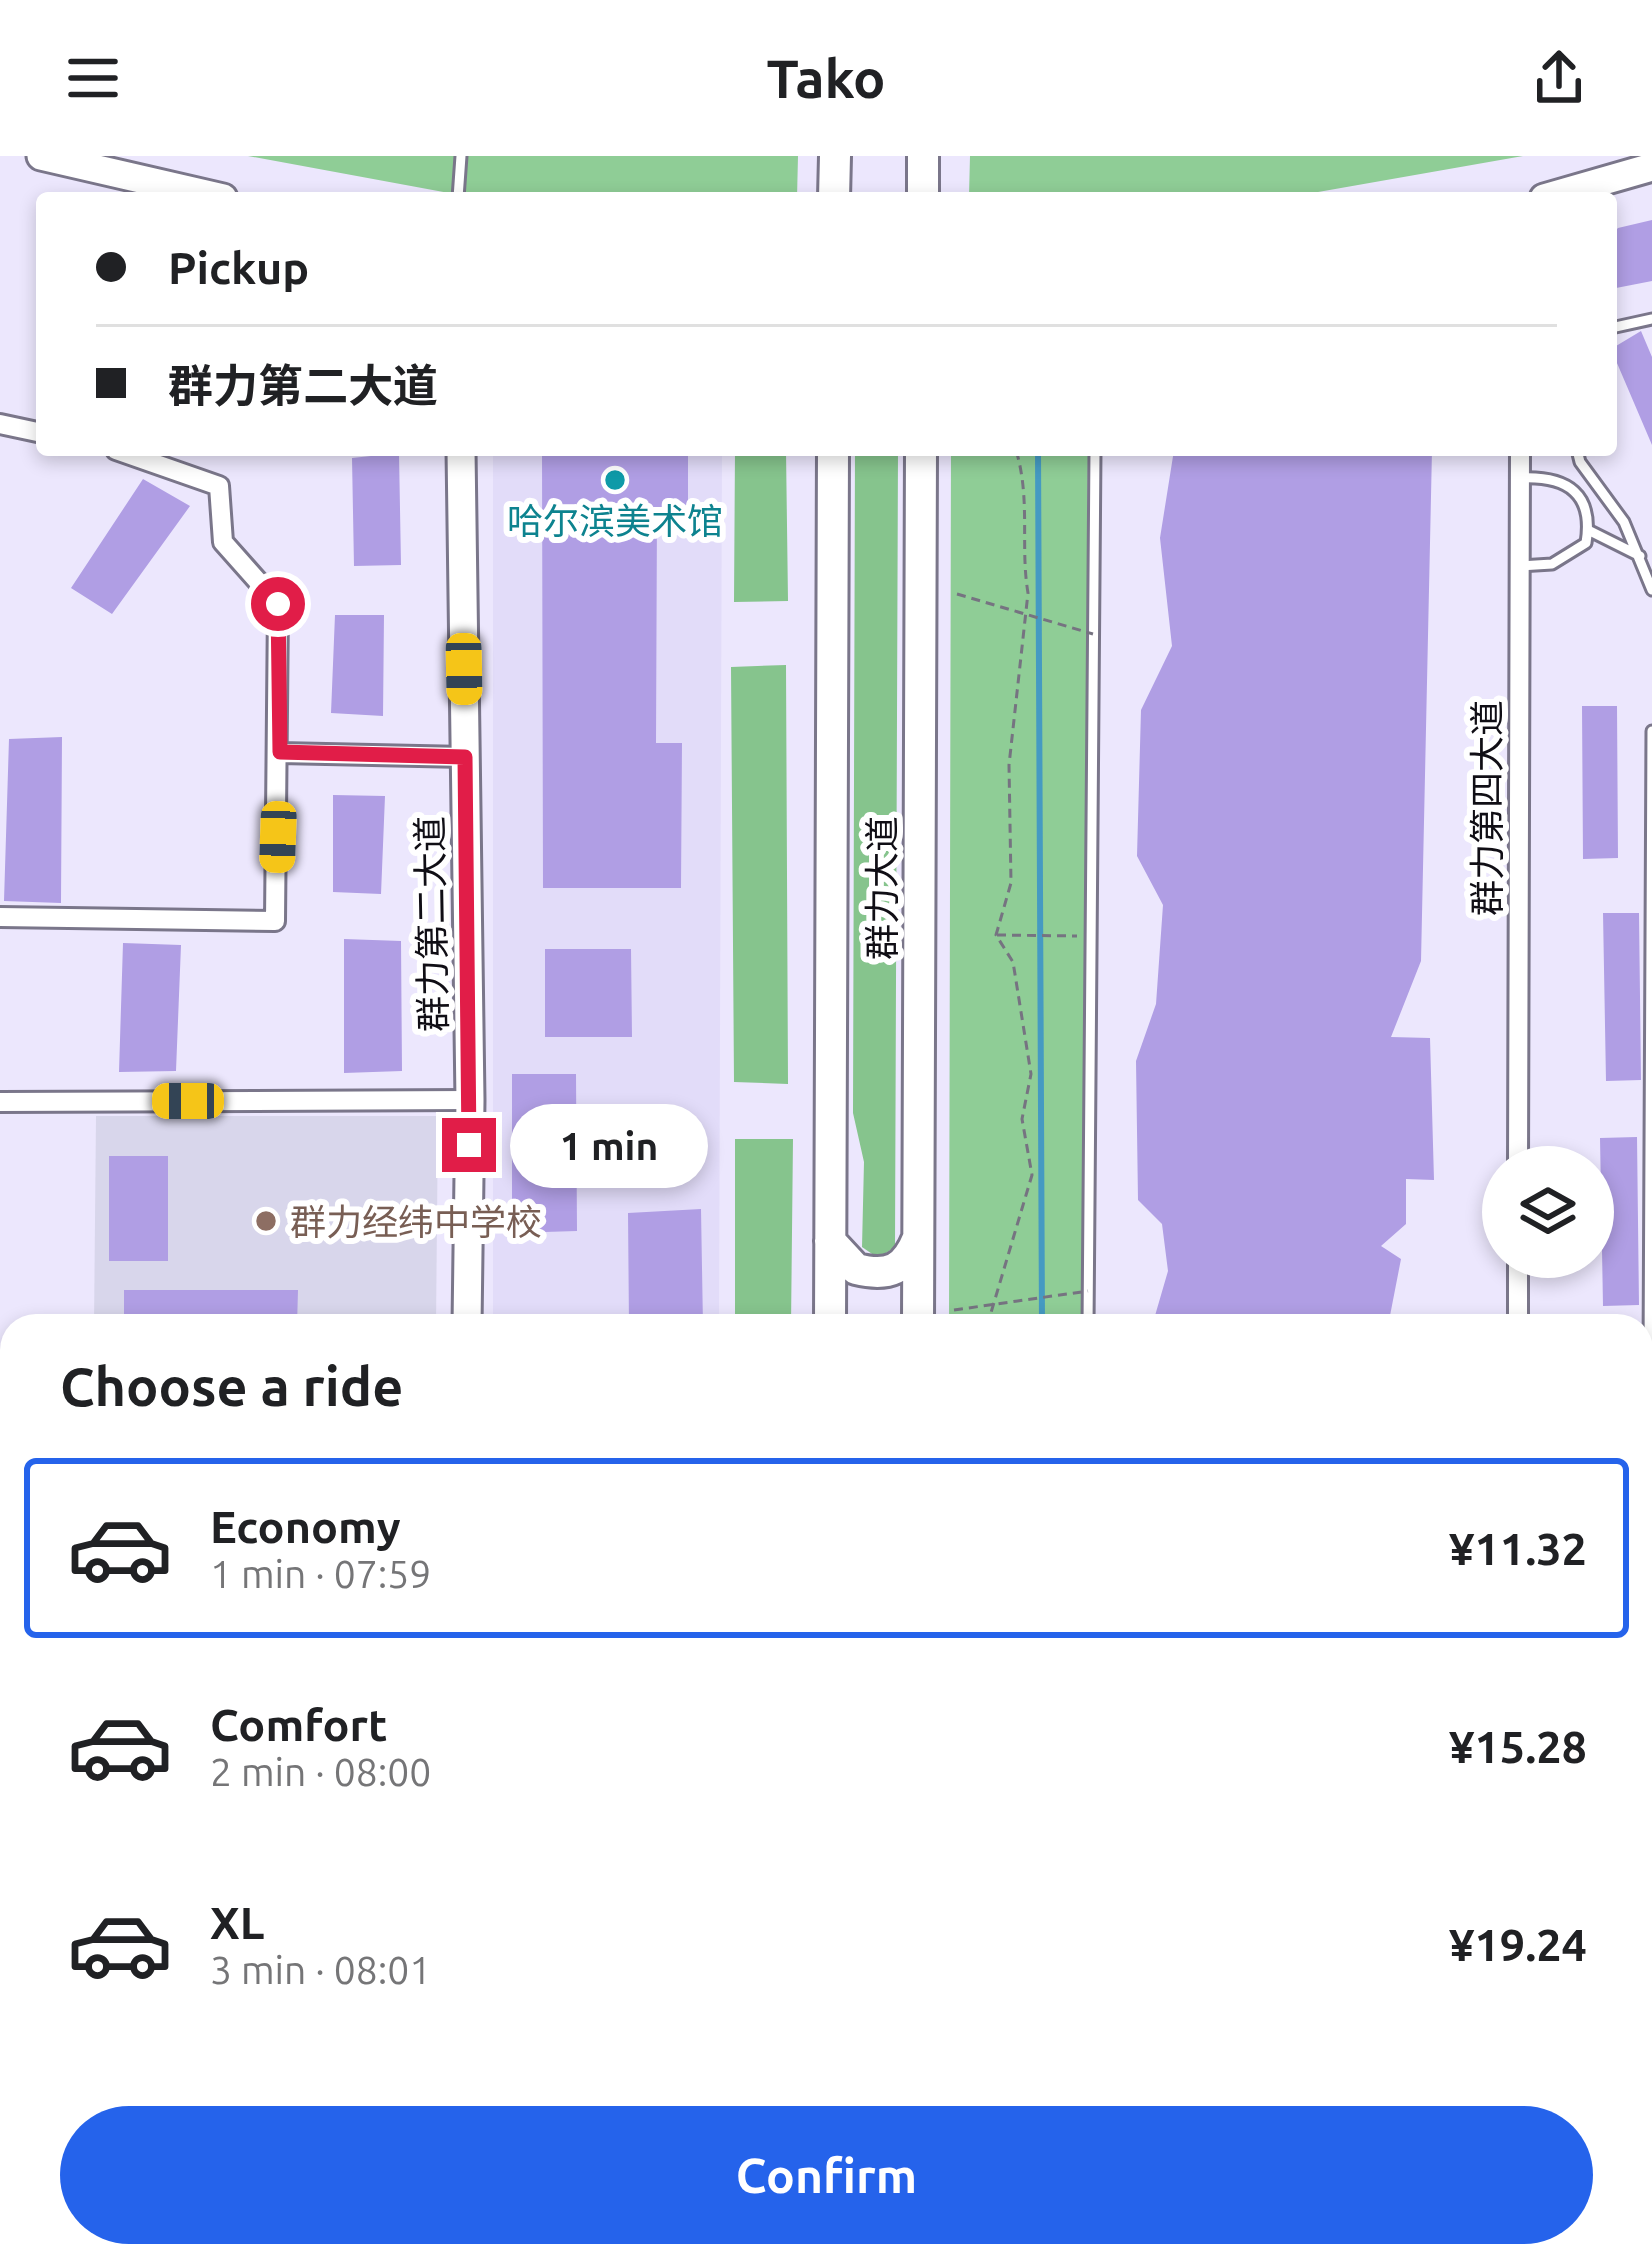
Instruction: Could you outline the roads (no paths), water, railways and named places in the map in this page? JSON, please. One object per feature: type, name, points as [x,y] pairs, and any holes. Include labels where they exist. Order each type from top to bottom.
[{"type":"main road","points":[[41,156],[197,192]]},
{"type":"main road","points":[[834,192],[835,156]]},
{"type":"main road","points":[[923,156],[923,192]]},
{"type":"main road","points":[[1565,192],[1652,167]]},
{"type":"main road","name":"群力第二大道","points":[[461,456],[470,1100],[466,1314]]},
{"type":"main road","name":"群力第二大道","points":[[478,1314],[479,456]]},
{"type":"main road","name":"群力大道","points":[[830,1314],[832,456]]},
{"type":"main road","name":"群力大道","points":[[918,1314],[921,456]]},
{"type":"main road","points":[[830,1241],[856,1269],[888,1273],[907,1262],[918,1237]]},
{"type":"street","points":[[0,424],[36,432]]},
{"type":"street","points":[[0,916],[275,921],[278,604],[223,542],[219,486],[133,456]]},
{"type":"street","name":"群力第四大道","points":[[1518,1146],[1520,456]]},
{"type":"street","points":[[280,752],[465,757]]},
{"type":"street","points":[[0,1102],[470,1100]]},
{"type":"street","points":[[1518,1278],[1518,1314]]},
{"type":"lane","points":[[458,192],[460,156]]},
{"type":"lane","points":[[1617,327],[1652,320]]},
{"type":"lane","points":[[1088,1314],[1095,456]]},
{"type":"lane","points":[[1581,456],[1640,556],[1652,590]]},
{"type":"lane","points":[[1520,478],[1543,477],[1580,496],[1591,515],[1586,543],[1566,557],[1520,566]]},
{"type":"lane","points":[[1588,530],[1640,556]]},
{"type":"lane","points":[[1649,1314],[1652,731]]},
{"type":"waterway","points":[[1038,456],[1042,1314]]},
{"type":"place","name":"哈尔滨美术馆","points":[[615,480]]},
{"type":"place","name":"群力经纬中学校","points":[[266,1221]]}]
